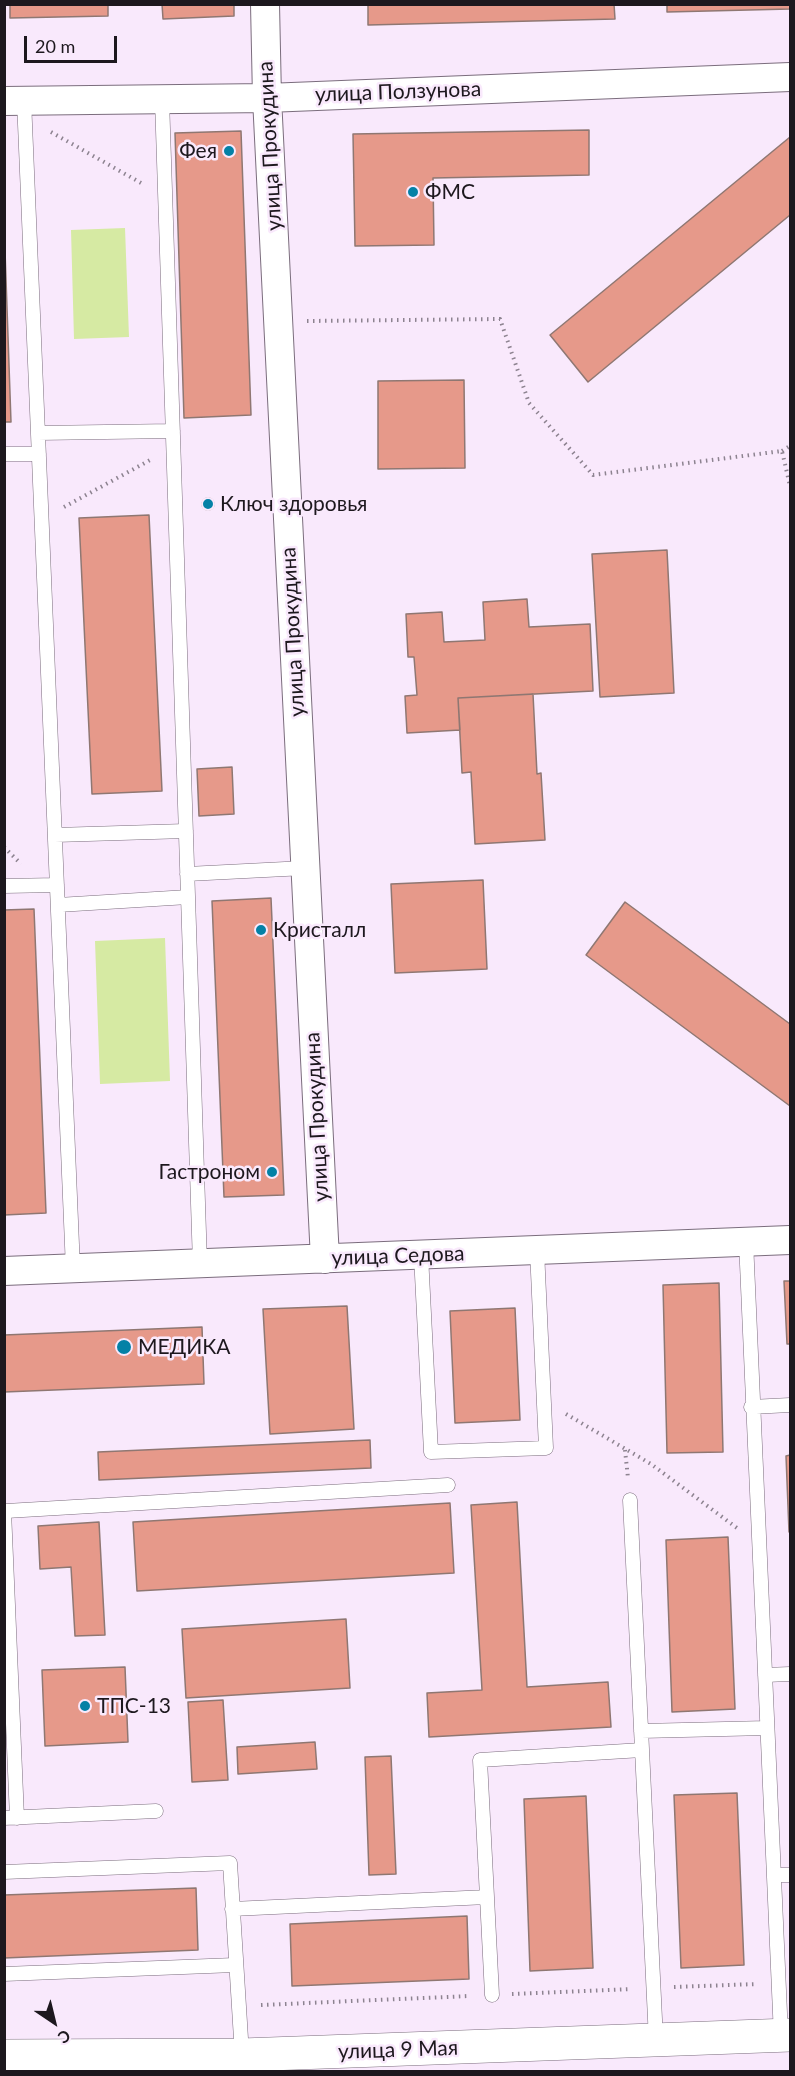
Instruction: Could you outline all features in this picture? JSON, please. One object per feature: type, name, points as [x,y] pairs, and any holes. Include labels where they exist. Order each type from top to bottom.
[{"type":"main road","name":"улица 9 Мая","points":[[4,2056],[42,2063],[786,2036]]},
{"type":"street","name":"улица Прокудина","points":[[265,4],[267,98],[325,1259]]},
{"type":"street","name":"улица Ползунова","points":[[18,106],[790,77]]},
{"type":"street","name":"улица Седова","points":[[4,1271],[790,1240]]},
{"type":"lane","points":[[162,99],[200,1264]]},
{"type":"lane","points":[[18,106],[39,454],[73,1269]]},
{"type":"lane","points":[[38,433],[173,431]]},
{"type":"lane","points":[[4,454],[39,454]]},
{"type":"lane","points":[[55,835],[186,831]]},
{"type":"lane","points":[[187,874],[305,868]]},
{"type":"lane","points":[[4,886],[57,885]]},
{"type":"lane","points":[[58,905],[188,897]]},
{"type":"lane","points":[[746,1241],[774,1875],[786,2036]]},
{"type":"lane","points":[[421,1255],[431,1452],[546,1448],[537,1250]]},
{"type":"lane","points":[[752,1407],[790,1405]]},
{"type":"lane","points":[[156,1812],[11,1818],[5,1511],[448,1485]]},
{"type":"lane","points":[[630,1500],[656,2040]]},
{"type":"lane","points":[[765,1675],[790,1674]]},
{"type":"lane","points":[[641,1731],[767,1728]]},
{"type":"lane","points":[[492,1995],[480,1760],[642,1750]]},
{"type":"lane","points":[[4,1872],[230,1863],[242,2055]]},
{"type":"lane","points":[[774,1875],[790,1875]]},
{"type":"lane","points":[[232,1909],[487,1897]]},
{"type":"lane","points":[[4,1974],[235,1965]]},
{"type":"path","points":[[18,106],[165,196]]},
{"type":"path","points":[[278,322],[500,319],[529,403],[593,475],[782,451],[790,446]]},
{"type":"path","points":[[42,519],[174,447]]},
{"type":"path","points":[[782,451],[790,486]]},
{"type":"path","points":[[544,1401],[651,1464],[759,1545]]},
{"type":"path","points":[[625,1449],[630,1500]]},
{"type":"green space","points":[[125,228],[129,337],[74,339],[71,230]]},
{"type":"green space","points":[[165,938],[170,1081],[100,1084],[95,941]]},
{"type":"building","points":[[10,4],[108,4],[108,16],[10,18]]},
{"type":"building","points":[[162,4],[234,4],[234,16],[163,19]]},
{"type":"building","points":[[368,4],[614,4],[615,19],[368,25]]},
{"type":"building","points":[[667,4],[790,4],[790,9],[667,12]]},
{"type":"building","points":[[589,130],[589,175],[433,178],[434,245],[355,246],[353,134]]},
{"type":"building","points":[[241,131],[251,415],[184,418],[175,133]]},
{"type":"building","points":[[790,137],[790,215],[588,382],[550,335]]},
{"type":"building","points":[[4,222],[11,422],[4,422]]},
{"type":"building","points":[[464,380],[465,468],[378,469],[378,381]]},
{"type":"building","name":"Ключ здоровья","points":[[208,498],[214,504],[208,510],[202,504]]},
{"type":"building","points":[[149,515],[162,791],[92,794],[79,518]]},
{"type":"building","points":[[667,550],[674,693],[600,697],[592,554]]},
{"type":"building","points":[[527,599],[529,627],[590,624],[593,691],[458,698],[460,730],[407,733],[405,696],[417,695],[414,657],[408,657],[406,614],[442,612],[444,642],[485,640],[483,602]]},
{"type":"building","points":[[533,694],[537,774],[541,773],[545,840],[475,844],[471,772],[462,773],[458,698]]},
{"type":"building","points":[[232,767],[234,814],[199,816],[197,769]]},
{"type":"building","points":[[483,880],[487,969],[395,973],[391,884]]},
{"type":"building","points":[[271,898],[284,1195],[224,1197],[212,901]]},
{"type":"building","points":[[625,902],[790,1024],[790,1106],[586,955]]},
{"type":"building","points":[[34,909],[46,1213],[4,1215],[4,910]]},
{"type":"building","points":[[784,1281],[790,1281],[790,1344],[787,1344]]},
{"type":"building","points":[[719,1283],[723,1452],[667,1453],[663,1285]]},
{"type":"building","points":[[347,1306],[354,1429],[270,1434],[263,1309]]},
{"type":"building","points":[[515,1308],[520,1420],[455,1423],[450,1311]]},
{"type":"building","points":[[202,1327],[204,1384],[4,1392],[4,1335]]},
{"type":"building","points":[[370,1440],[371,1468],[99,1480],[98,1452]]},
{"type":"building","points":[[790,1455],[790,1532],[789,1532],[786,1456]]},
{"type":"building","points":[[517,1502],[527,1687],[608,1682],[611,1727],[429,1737],[427,1693],[482,1690],[471,1505]]},
{"type":"building","points":[[450,1503],[454,1573],[137,1591],[133,1522]]},
{"type":"building","points":[[99,1522],[105,1635],[75,1636],[71,1567],[40,1569],[38,1526]]},
{"type":"building","points":[[728,1537],[735,1709],[672,1712],[666,1540]]},
{"type":"building","points":[[346,1619],[350,1688],[186,1698],[182,1629]]},
{"type":"building","name":"ТПС-13","points":[[125,1667],[128,1742],[45,1746],[42,1670]]},
{"type":"building","points":[[223,1700],[228,1780],[192,1782],[188,1702]]},
{"type":"building","points":[[315,1742],[317,1769],[238,1774],[237,1747]]},
{"type":"building","points":[[391,1756],[396,1874],[369,1875],[365,1757]]},
{"type":"building","points":[[737,1793],[744,1965],[681,1968],[674,1795]]},
{"type":"building","points":[[586,1796],[593,1968],[530,1971],[524,1799]]},
{"type":"building","points":[[196,1888],[198,1950],[4,1958],[4,1895]]},
{"type":"building","points":[[467,1916],[469,1979],[292,1986],[290,1924]]},
{"type":"place","name":"Фея","points":[[229,151]]},
{"type":"place","name":"ФМС","points":[[413,192]]},
{"type":"place","name":"Ключ здоровья","points":[[208,504]]},
{"type":"place","name":"Кристалл","points":[[261,930]]},
{"type":"place","name":"Гастроном","points":[[272,1172]]},
{"type":"place","name":"МЕДИКА","points":[[124,1347]]},
{"type":"place","name":"ТПС-13","points":[[85,1706]]}]
